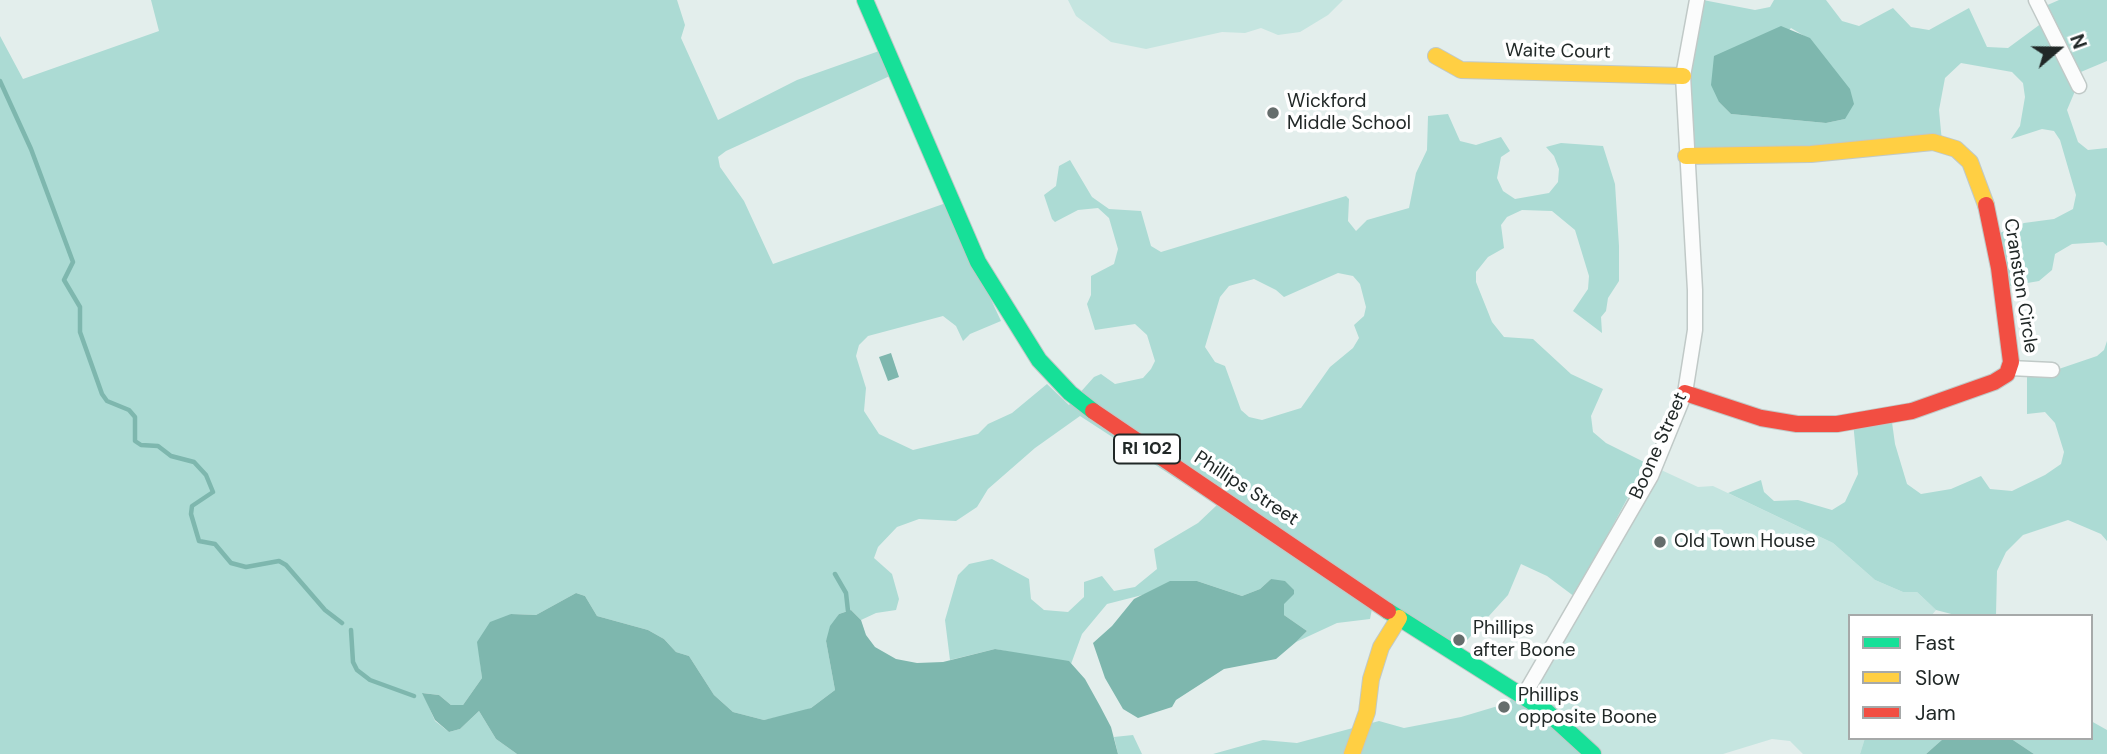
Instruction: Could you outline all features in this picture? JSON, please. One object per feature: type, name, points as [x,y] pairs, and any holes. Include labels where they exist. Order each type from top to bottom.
[{"type":"street","name":"Phillips Street","points":[[865,0],[978,262],[1039,360],[1070,393],[1117,429],[1231,502],[1399,618],[1546,711],[1593,754]]},
{"type":"street","name":"Boone Street","points":[[1523,697],[1651,476],[1685,393],[1695,330],[1695,290],[1683,76],[1697,0]]},
{"type":"street","points":[[2036,0],[2079,86]]},
{"type":"street","name":"Waite Court","points":[[1436,56],[1444,63],[1461,70],[1683,76]]},
{"type":"street","name":"Cranston Circle","points":[[1685,393],[1717,401],[1761,418],[1797,424],[1837,424],[1912,411],[1994,382],[2010,368],[2011,351],[2000,268],[1985,203],[1970,162],[1956,149],[1933,142],[1811,155],[1686,156]]},
{"type":"street","points":[[2010,368],[2052,370]]},
{"type":"street","points":[[1352,754],[1367,712],[1371,679],[1381,647],[1399,618]]},
{"type":"shaded area","points":[[151,0],[677,0],[685,25],[681,38],[718,120],[797,80],[882,50],[892,75],[718,157],[720,167],[744,201],[773,264],[946,203],[1001,321],[970,334],[963,341],[956,326],[943,316],[868,336],[859,345],[856,356],[866,388],[864,411],[879,434],[913,450],[978,434],[988,424],[1012,413],[1047,384],[1069,405],[1094,377],[1101,374],[1115,384],[1143,378],[1151,369],[1155,361],[1147,335],[1135,324],[1095,330],[1087,304],[1091,295],[1091,276],[1114,264],[1118,249],[1109,218],[1098,208],[1078,210],[1055,222],[1052,219],[1044,195],[1056,186],[1059,166],[1070,160],[1092,197],[1109,209],[1141,211],[1151,246],[1161,252],[1346,196],[1349,199],[1348,221],[1356,231],[1367,220],[1409,208],[1416,173],[1427,150],[1428,116],[1448,114],[1460,141],[1476,145],[1501,137],[1510,151],[1501,157],[1497,178],[1503,191],[1515,199],[1549,193],[1558,182],[1559,169],[1554,156],[1546,147],[1561,143],[1603,146],[1615,184],[1619,281],[1608,298],[1606,311],[1601,317],[1602,333],[1573,311],[1588,289],[1589,276],[1575,230],[1552,211],[1522,210],[1507,217],[1501,225],[1504,248],[1488,257],[1476,272],[1476,282],[1492,322],[1504,337],[1533,339],[1571,374],[1603,389],[1591,416],[1593,432],[1606,443],[1646,463],[1575,597],[1547,576],[1521,564],[1508,595],[1459,649],[1372,609],[1370,619],[1337,623],[1296,642],[1307,631],[1284,615],[1284,604],[1271,579],[1260,589],[1242,596],[1197,581],[1107,604],[1082,634],[1071,664],[995,649],[950,660],[945,620],[958,575],[969,564],[992,559],[1029,579],[1031,599],[1044,610],[1068,612],[1084,597],[1084,582],[1102,576],[1114,591],[1135,587],[1157,569],[1154,549],[1198,523],[1217,505],[1080,416],[1035,448],[988,489],[977,507],[956,521],[919,519],[897,527],[878,547],[874,558],[892,574],[899,599],[896,610],[876,613],[861,620],[851,610],[839,614],[826,641],[835,690],[811,708],[798,713],[764,720],[733,712],[714,695],[689,656],[676,652],[664,639],[648,630],[597,616],[585,596],[576,593],[536,615],[511,614],[478,642],[482,678],[463,705],[451,705],[439,695],[423,693],[435,721],[449,732],[460,729],[479,711],[496,739],[517,754],[0,754],[0,36],[23,79],[159,31]],"holes":[[[1338,273],[1353,276],[1360,284],[1366,307],[1364,316],[1354,325],[1359,338],[1353,348],[1330,367],[1301,408],[1262,420],[1249,417],[1241,410],[1225,366],[1215,362],[1205,347],[1220,297],[1229,286],[1254,279],[1284,297]]]},
{"type":"shaded area","points":[[1068,0],[1343,0],[1328,15],[1300,32],[1278,35],[1261,28],[1245,33],[1222,32],[1146,49],[1111,42],[1076,16]]},
{"type":"shaded area","points":[[1703,0],[1755,10],[1770,7],[1774,0],[1826,0],[1842,21],[1859,26],[1893,8],[1911,27],[1929,30],[1969,8],[1987,47],[2008,48],[2046,20],[2043,7],[2059,0],[2107,0],[2107,61],[2076,74],[2078,84],[2067,110],[2078,142],[2088,150],[2107,148],[2107,246],[2103,242],[2072,244],[2055,254],[2052,270],[2039,281],[2010,286],[1995,235],[2024,223],[2054,219],[2073,209],[2076,195],[2060,140],[2054,131],[2042,129],[2011,139],[2020,126],[2025,97],[2023,83],[2012,72],[1961,63],[1945,78],[1939,110],[1942,142],[1691,155],[1683,76]],"holes":[[[1791,28],[1806,37],[1845,119],[1826,123],[1731,114],[1719,102]]]},
{"type":"shaded area","points":[[1781,26],[1810,38],[1850,89],[1854,104],[1845,119],[1826,123],[1731,114],[1719,102],[1711,85],[1714,56]]},
{"type":"shaded area","points":[[2107,341],[2107,541],[2101,534],[2068,520],[2023,535],[2006,552],[1997,571],[1996,614],[1951,614],[1936,610],[1917,592],[1903,592],[1875,580],[1833,543],[1728,493],[1761,480],[1764,492],[1774,501],[1798,500],[1832,510],[1845,502],[1858,474],[1853,422],[1891,415],[1895,444],[1907,484],[1921,494],[1951,489],[1981,476],[1990,489],[2012,491],[2061,464],[2064,452],[2055,423],[2045,412],[2027,414],[2027,374],[2047,373],[2097,356],[2104,350]]},
{"type":"shaded area","points":[[891,353],[899,377],[888,381],[879,357]]},
{"type":"shaded area","points":[[1646,463],[1698,487],[1713,486],[1833,543],[1875,580],[1903,592],[1917,592],[1936,610],[1933,614],[1848,614],[1848,740],[1864,740],[1860,754],[1803,754],[1790,741],[1772,739],[1723,754],[1596,754],[1525,695]]},
{"type":"shaded area","points":[[1271,579],[1285,581],[1294,590],[1294,594],[1284,604],[1284,615],[1307,631],[1296,642],[1276,659],[1224,669],[1176,700],[1172,707],[1138,718],[1123,709],[1105,678],[1093,643],[1112,626],[1134,599],[1170,581],[1197,581],[1242,596],[1260,589]]},
{"type":"shaded area","points":[[576,593],[585,596],[597,616],[648,630],[664,639],[676,652],[689,656],[714,695],[733,712],[764,720],[811,708],[835,690],[826,641],[830,626],[839,614],[851,610],[861,620],[866,635],[875,647],[896,659],[917,663],[943,662],[995,649],[1069,661],[1085,679],[1100,706],[1111,727],[1118,754],[517,754],[496,739],[479,711],[460,729],[449,732],[435,720],[422,693],[439,695],[451,705],[463,705],[482,678],[477,642],[490,622],[511,614],[536,615]]},
{"type":"shaded area","points":[[1517,692],[1596,754],[1213,754],[1263,740],[1297,743],[1379,721],[1404,728],[1461,717],[1508,703]]},
{"type":"shaded area","points":[[2093,722],[2107,730],[2107,754],[2034,754],[2013,740],[2093,740]]},
{"type":"shaded area","points":[[1133,735],[1142,754],[1118,754],[1114,737]]},
{"type":"shaded area","points":[[1864,740],[1942,740],[1926,754],[1860,754]]},
{"type":"shaded area","points":[[1942,740],[2013,740],[2034,754],[1926,754]]},
{"type":"waterway","points":[[0,81],[31,149],[73,262],[64,280],[80,307],[80,332],[102,394],[107,401],[129,410],[135,417],[135,441],[141,445],[158,446],[171,456],[194,462],[206,475],[213,492],[192,506],[191,514],[199,541],[215,544],[231,563],[246,567],[279,561],[286,565],[325,610],[342,623]]},
{"type":"waterway","points":[[835,574],[846,593],[848,611]]},
{"type":"waterway","points":[[351,630],[353,662],[357,670],[370,680],[414,696]]},
{"type":"traffic: fast","points":[[865,0],[978,262],[1039,360],[1070,393],[1093,411]]},
{"type":"traffic: fast","points":[[1388,611],[1546,711],[1593,754]]},
{"type":"traffic: slow","points":[[1436,56],[1461,70],[1683,76]]},
{"type":"traffic: slow","points":[[1686,156],[1811,154],[1933,142],[1956,149],[1970,162],[1986,205]]},
{"type":"traffic: slow","points":[[1352,754],[1367,712],[1371,679],[1381,647],[1399,618]]},
{"type":"traffic: jam","points":[[1685,393],[1761,418],[1797,424],[1837,424],[1912,411],[1994,382],[2007,374],[2011,362],[1999,268],[1986,205]]},
{"type":"traffic: jam","points":[[1093,411],[1388,611]]},
{"type":"place","name":"Wickford Middle School","points":[[1273,113]]},
{"type":"place","name":"Old Town House","points":[[1660,542]]},
{"type":"place","name":"Phillips after Boone","points":[[1459,640]]},
{"type":"place","name":"Phillips opposite Boone","points":[[1504,707]]}]
